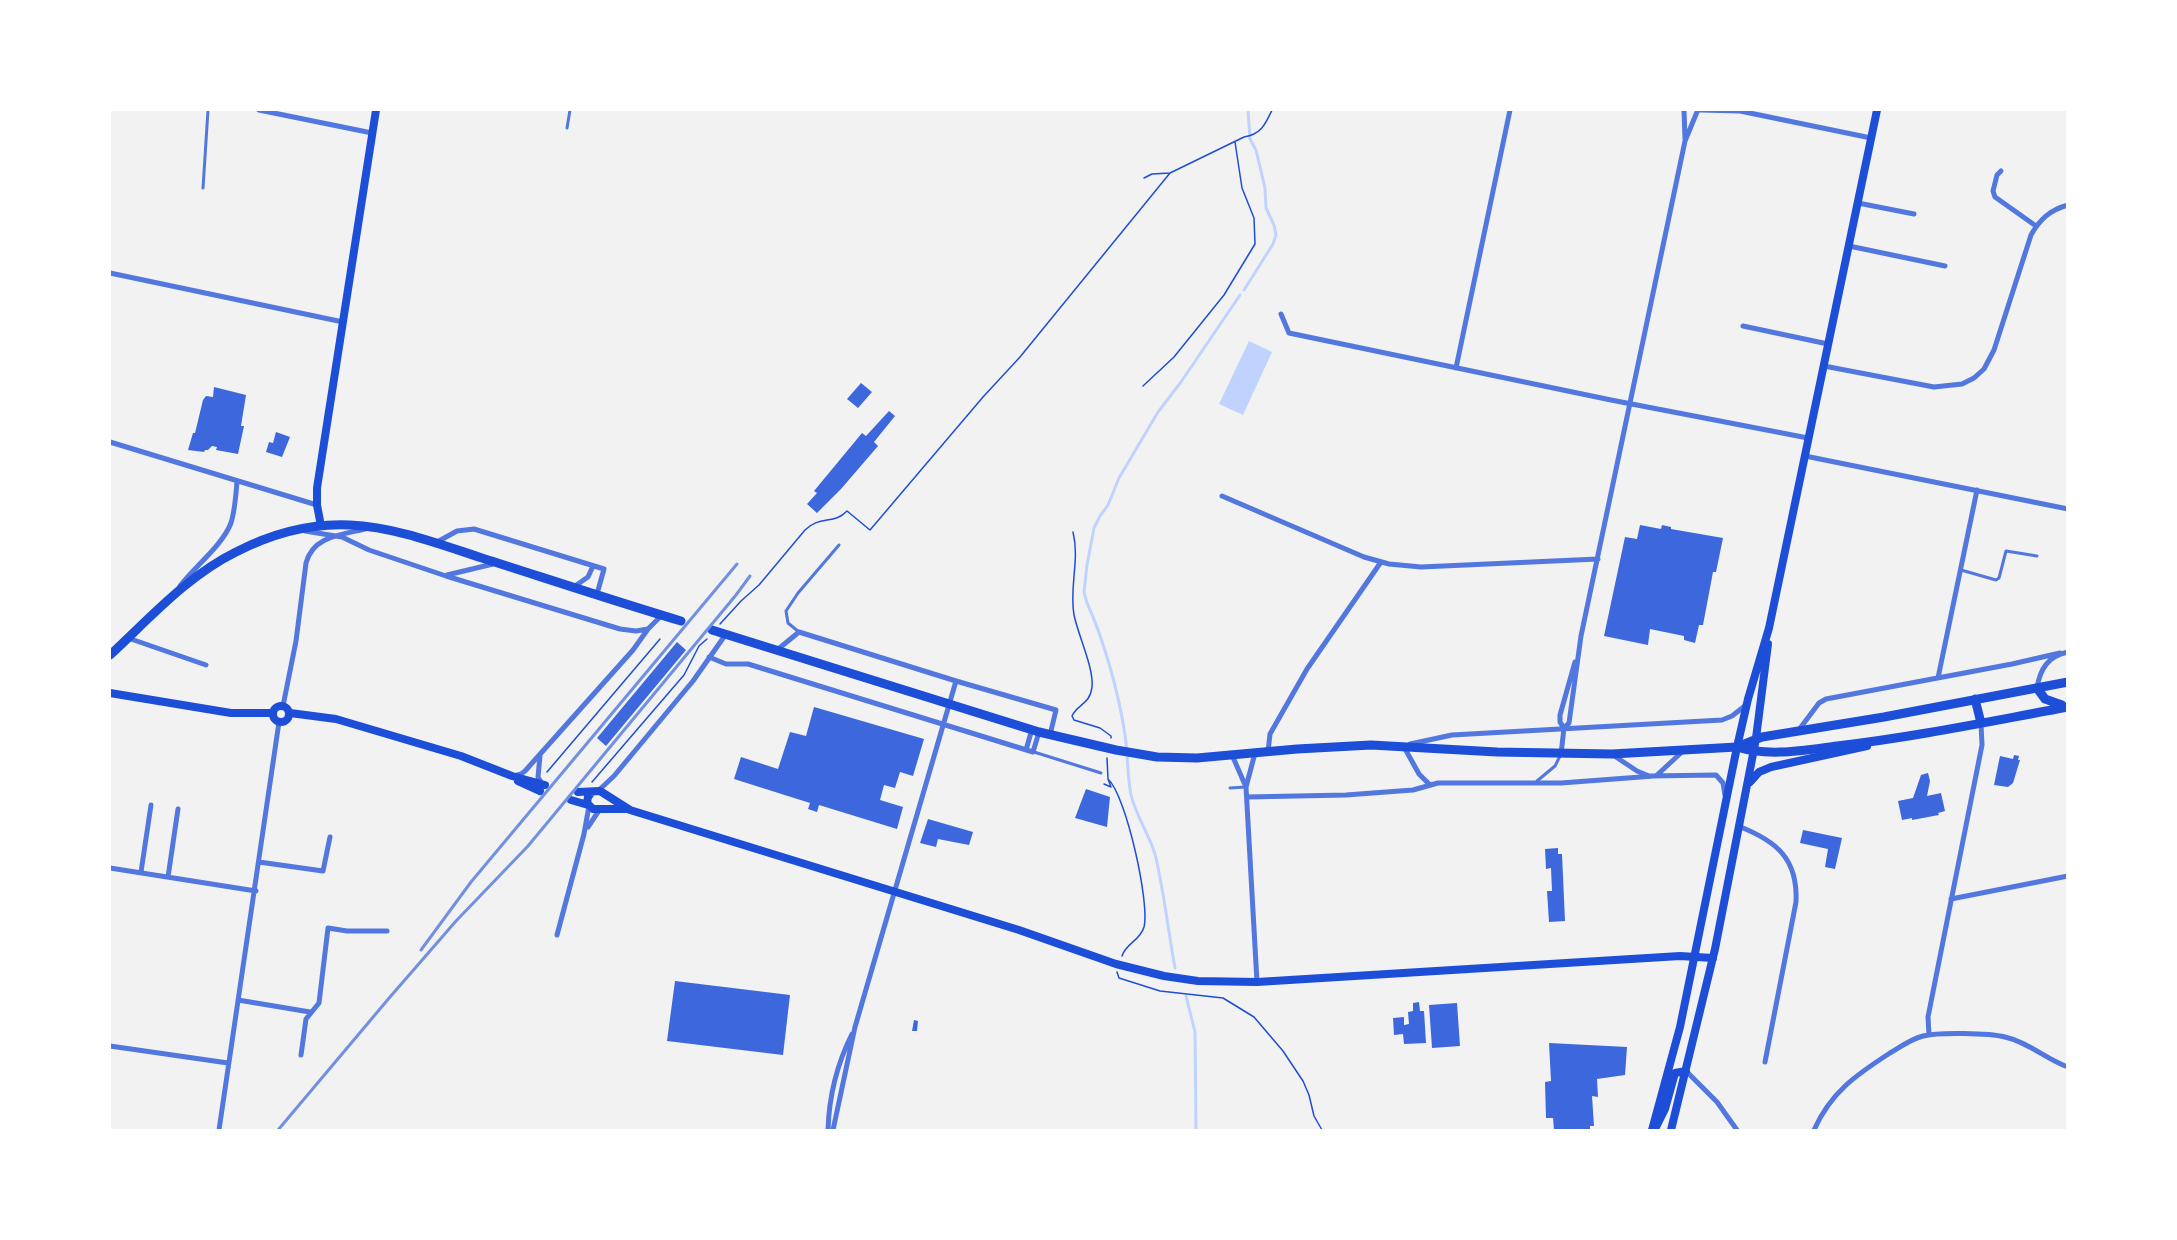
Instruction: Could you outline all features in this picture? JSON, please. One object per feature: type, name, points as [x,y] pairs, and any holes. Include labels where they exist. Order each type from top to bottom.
[{"type":"highway","points":[[110,655],[174,595],[204,572],[236,552],[274,536],[321,526],[370,527],[436,543],[681,621]]},
{"type":"highway","points":[[713,630],[1050,735],[1137,755],[1167,758],[1346,746],[1403,746],[1561,754],[1612,754],[1737,747],[1754,752],[1810,749],[1903,737],[2067,706]]},
{"type":"highway","points":[[1737,747],[1756,738],[2067,682]]},
{"type":"highway","points":[[2037,688],[2045,699],[2067,706]]},
{"type":"highway","points":[[1975,699],[1981,723]]},
{"type":"main road","points":[[321,526],[317,505],[319,473],[376,110]]},
{"type":"main road","points":[[1653,1131],[1680,1027],[1737,747],[1769,628],[1877,110]]},
{"type":"main road","points":[[1671,1131],[1713,958],[1754,752],[1769,628]]},
{"type":"main road","points":[[110,693],[231,713],[273,713]]},
{"type":"main road","points":[[290,713],[286,721],[279,722],[274,718],[273,713],[277,706],[283,706],[290,713],[336,719],[461,756],[542,787]]},
{"type":"main road","points":[[1746,791],[1753,779],[1764,769],[1903,737]]},
{"type":"main road","points":[[579,792],[597,792],[630,810],[1019,930],[1116,964],[1187,980],[1257,982],[1694,956],[1713,958]]},
{"type":"main road","points":[[589,806],[588,797],[597,792]]},
{"type":"main road","points":[[597,792],[606,800],[601,809]]},
{"type":"main road","points":[[571,800],[593,809],[630,810]]},
{"type":"main road","points":[[1722,823],[1738,826]]},
{"type":"main road","points":[[1680,1027],[1696,1029]]},
{"type":"main road","points":[[1653,1131],[1665,1110],[1675,1073],[1686,1071]]},
{"type":"street","points":[[259,110],[372,133]]},
{"type":"street","points":[[1456,368],[1510,110]]},
{"type":"street","points":[[1564,728],[1560,722],[1560,715],[1579,649],[1685,141],[1685,110],[1690,112],[1738,110],[1871,138]]},
{"type":"street","points":[[1685,141],[1699,110]]},
{"type":"street","points":[[2001,171],[1997,175],[1993,191],[1995,198],[2036,226]]},
{"type":"street","points":[[1858,203],[1914,214]]},
{"type":"street","points":[[1824,366],[1934,387],[1962,384],[1974,378],[1984,369],[1994,350],[2031,235],[2044,216],[2058,207],[2067,205]]},
{"type":"street","points":[[1849,246],[1945,266]]},
{"type":"street","points":[[110,273],[343,322]]},
{"type":"street","points":[[1281,314],[1289,333],[1630,404],[1808,438]]},
{"type":"street","points":[[1743,326],[1828,344]]},
{"type":"street","points":[[110,442],[317,505]]},
{"type":"street","points":[[1805,456],[2067,509]]},
{"type":"street","points":[[174,595],[229,528],[234,511],[237,481]]},
{"type":"street","points":[[1938,678],[1977,490]]},
{"type":"street","points":[[1222,496],[1358,555],[1381,562],[1421,567],[1598,559]]},
{"type":"street","points":[[283,706],[296,641],[306,563],[311,551],[317,543],[370,527]]},
{"type":"street","points":[[436,543],[457,531],[474,529],[604,569],[597,594]]},
{"type":"street","points":[[297,530],[337,536],[369,550],[446,576],[620,629],[636,631],[648,629]]},
{"type":"street","points":[[1268,752],[1270,734],[1307,669],[1381,562]]},
{"type":"street","points":[[446,576],[498,563]]},
{"type":"street","points":[[574,587],[588,577],[593,566]]},
{"type":"street","points":[[512,776],[523,773],[662,615]]},
{"type":"street","points":[[777,650],[799,632],[1056,710],[1050,735]]},
{"type":"street","points":[[597,792],[614,776],[693,681],[726,634]]},
{"type":"street","points":[[128,638],[206,666]]},
{"type":"street","points":[[1561,754],[1564,728],[1569,723],[1579,649]]},
{"type":"street","points":[[1796,732],[1826,699],[2065,653]]},
{"type":"street","points":[[2037,688],[2044,667],[2065,653]]},
{"type":"street","points":[[709,657],[726,664],[748,664],[1033,752],[1036,730]]},
{"type":"street","points":[[833,1131],[855,1027],[956,681]]},
{"type":"street","points":[[1430,785],[1419,774],[1403,746],[1452,735],[1722,720],[1732,717],[1747,704]]},
{"type":"street","points":[[219,1131],[279,722]]},
{"type":"street","points":[[1929,1035],[1928,1017],[1982,745],[1981,723]]},
{"type":"street","points":[[1026,750],[1036,730]]},
{"type":"street","points":[[1655,776],[1683,751]]},
{"type":"street","points":[[1246,787],[1255,753]]},
{"type":"street","points":[[540,754],[538,777],[542,787]]},
{"type":"street","points":[[1612,754],[1639,772],[1655,776]]},
{"type":"street","points":[[1232,755],[1246,787],[1257,982]]},
{"type":"street","points":[[1247,797],[1346,795],[1413,790],[1430,785],[1472,782],[1561,783],[1655,776],[1716,775],[1724,783],[1726,805]]},
{"type":"street","points":[[141,872],[151,806]]},
{"type":"street","points":[[557,935],[584,834],[589,806]]},
{"type":"street","points":[[168,877],[178,809]]},
{"type":"street","points":[[584,834],[601,809]]},
{"type":"street","points":[[1738,826],[1758,835],[1781,851],[1794,870],[1797,889],[1765,1062]]},
{"type":"street","points":[[259,862],[323,871],[330,837]]},
{"type":"street","points":[[110,868],[256,891]]},
{"type":"street","points":[[1951,899],[2067,876]]},
{"type":"street","points":[[301,1055],[306,1019],[319,1003],[328,928],[347,931],[387,931]]},
{"type":"street","points":[[238,1000],[310,1012]]},
{"type":"street","points":[[828,1131],[828,1114],[841,1057],[855,1027]]},
{"type":"street","points":[[1814,1131],[1834,1096],[1849,1081],[1918,1037],[1929,1035],[2005,1037],[2018,1041],[2067,1067]]},
{"type":"street","points":[[110,1046],[228,1064]]},
{"type":"street","points":[[1686,1071],[1717,1102],[1737,1131]]},
{"type":"street","points":[[834,1084],[842,1085]]},
{"type":"lane","points":[[203,188],[208,110]]},
{"type":"lane","points":[[567,128],[570,110]]},
{"type":"lane","points":[[799,632],[788,624],[786,611],[798,593],[839,545]]},
{"type":"lane","points":[[1960,570],[1996,580],[1999,578],[2006,551],[2037,556]]},
{"type":"lane","points":[[1033,752],[1101,773]]},
{"type":"lane","points":[[1529,783],[1543,778],[1555,766],[1561,754]]},
{"type":"lane","points":[[1230,788],[1246,787]]},
{"type":"path","points":[[1144,178],[1152,174],[1170,173],[1235,141],[1254,135],[1266,122],[1272,110]]},
{"type":"path","points":[[1143,386],[1174,357],[1224,294],[1255,244],[1254,218],[1242,188],[1235,141]]},
{"type":"path","points":[[579,792],[595,780],[684,675],[699,646],[759,585],[811,524],[840,518],[847,511],[870,530],[1020,357],[1170,173]]},
{"type":"path","points":[[1073,532],[1076,557],[1073,607],[1092,682],[1091,694],[1083,705]]},
{"type":"path","points":[[547,772],[660,639]]},
{"type":"path","points":[[1104,784],[1111,788],[1109,777],[1120,800],[1136,854],[1145,904],[1141,933],[1136,941],[1127,946],[1122,956]]},
{"type":"path","points":[[1117,971],[1119,978],[1160,991],[1223,998],[1254,1017],[1283,1051],[1303,1081],[1314,1116],[1322,1131]]},
{"type":"water","points":[[1249,341],[1272,352],[1243,415],[1219,404]]},
{"type":"building","points":[[861,383],[872,392],[858,408],[847,399]]},
{"type":"building","points":[[214,387],[246,395],[241,426],[244,426],[238,454],[216,450],[217,447],[212,446],[204,452],[188,450],[193,433],[195,433],[203,400],[206,396],[213,397]]},
{"type":"building","points":[[889,411],[895,416],[874,442],[878,446],[817,513],[807,504],[817,493],[814,491],[862,433],[866,436]]},
{"type":"building","points":[[276,432],[290,437],[282,457],[266,452],[269,442],[273,443]]},
{"type":"building","points":[[1640,525],[1661,529],[1662,525],[1671,527],[1671,529],[1723,538],[1716,572],[1713,572],[1703,625],[1699,625],[1695,643],[1684,640],[1684,636],[1650,629],[1648,645],[1604,636],[1625,537],[1637,539]]},
{"type":"building","points":[[677,642],[686,650],[606,746],[597,738]]},
{"type":"building","points":[[814,707],[924,739],[913,776],[900,772],[895,788],[884,785],[880,800],[903,807],[897,829],[819,805],[817,812],[808,809],[810,803],[734,779],[741,757],[778,769],[790,732],[806,736]]},
{"type":"building","points":[[2014,755],[2019,756],[2018,760],[2020,760],[2013,783],[2008,787],[1994,785],[2000,756],[2013,759]]},
{"type":"building","points":[[1928,773],[1930,781],[1927,796],[1941,793],[1945,811],[1938,813],[1939,815],[1902,820],[1898,801],[1913,798],[1921,775]]},
{"type":"building","points":[[1086,789],[1110,797],[1107,827],[1075,818]]},
{"type":"building","points":[[928,819],[973,832],[969,845],[938,839],[936,847],[920,843]]},
{"type":"building","points":[[1803,830],[1842,838],[1835,869],[1825,867],[1828,849],[1800,843]]},
{"type":"building","points":[[1558,848],[1558,854],[1562,854],[1565,921],[1549,922],[1547,891],[1552,891],[1551,868],[1546,869],[1545,849]]},
{"type":"building","points":[[675,981],[790,995],[783,1055],[667,1041]]},
{"type":"building","points":[[1419,1002],[1420,1011],[1424,1011],[1426,1043],[1404,1044],[1403,1034],[1394,1035],[1393,1018],[1404,1017],[1404,1025],[1409,1024],[1408,1012],[1413,1011],[1413,1003]]},
{"type":"building","points":[[1457,1003],[1460,1046],[1432,1048],[1429,1005]]},
{"type":"building","points":[[914,1020],[918,1021],[917,1031],[912,1031]]},
{"type":"building","points":[[1549,1043],[1627,1047],[1625,1075],[1597,1079],[1598,1097],[1592,1096],[1594,1126],[1590,1126],[1590,1130],[1554,1130],[1553,1118],[1546,1118],[1545,1082],[1551,1081]]},
{"type":"waterway","points":[[1244,290],[1273,244],[1276,235],[1266,208],[1265,188],[1256,150],[1250,139],[1248,110]]},
{"type":"waterway","points":[[1175,968],[1155,854],[1131,795],[1125,735],[1115,685],[1084,592],[1094,528],[1108,505],[1119,478],[1158,412],[1240,295]]},
{"type":"waterway","points":[[1186,996],[1195,1032],[1196,1130]]},
{"type":"railway","points":[[421,950],[471,882],[737,564]]},
{"type":"railway","points":[[278,1130],[456,921],[528,846],[750,576]]}]
